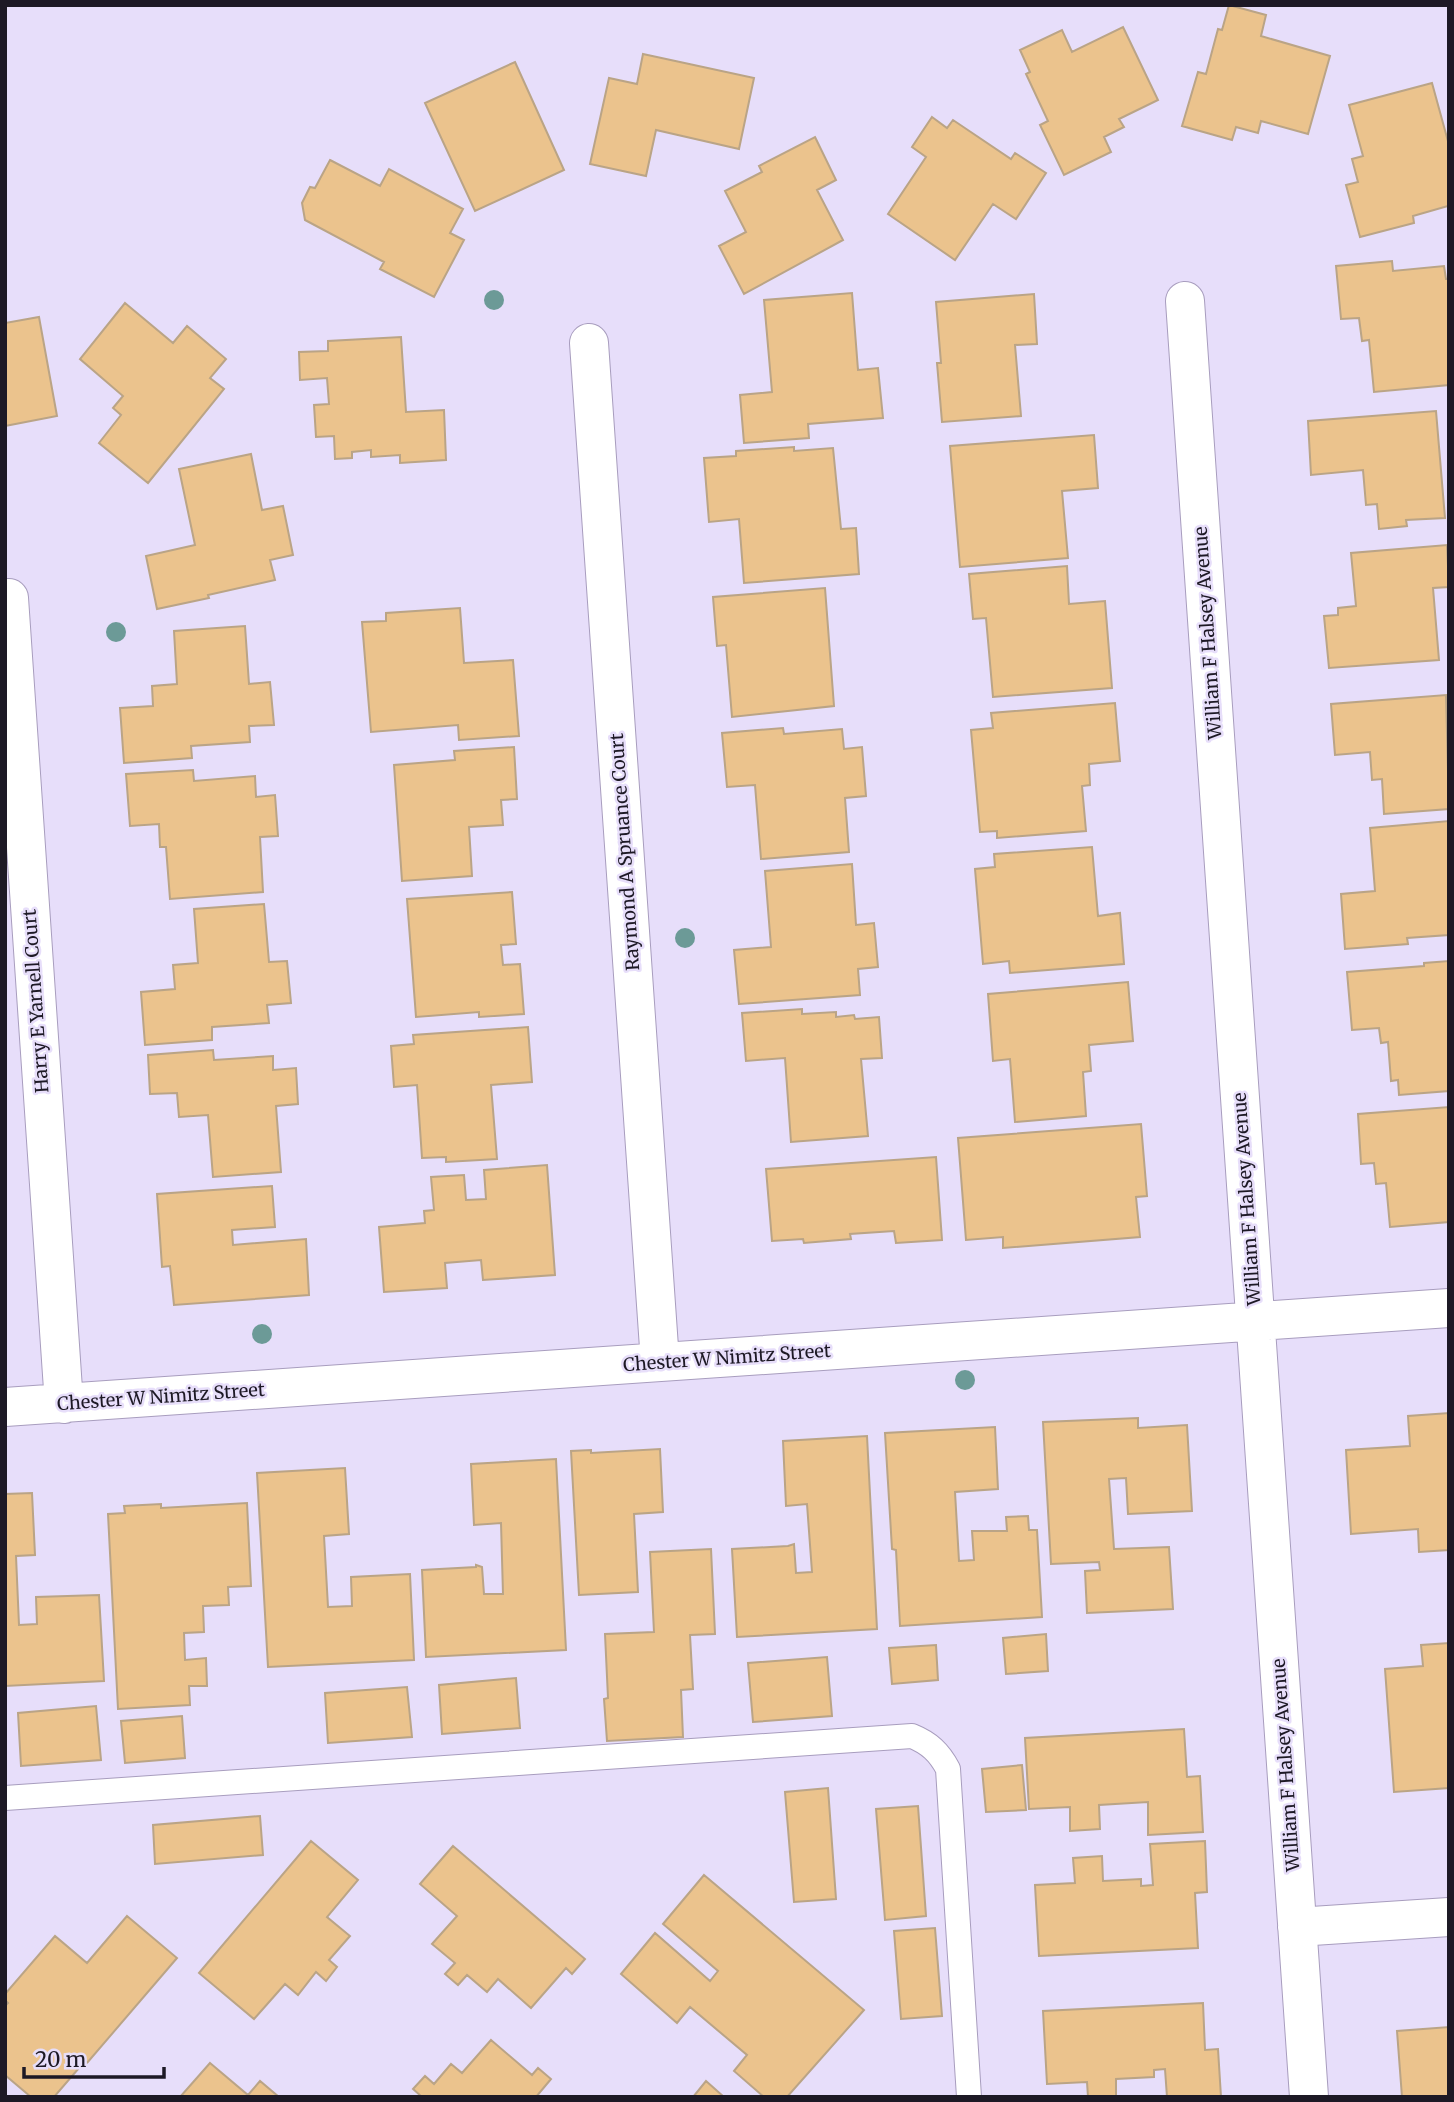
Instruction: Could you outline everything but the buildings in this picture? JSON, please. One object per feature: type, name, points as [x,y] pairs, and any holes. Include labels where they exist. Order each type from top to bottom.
[{"type":"street","name":"William F Halsey Avenue","points":[[1185,301],[1309,2097]]},
{"type":"street","name":"Raymond A Spruance Court","points":[[590,343],[660,1362]]},
{"type":"street","name":"Harry E Yarnell Court","points":[[9,598],[64,1404]]},
{"type":"street","name":"Chester W Nimitz Street","points":[[5,1407],[1449,1308]]},
{"type":"street","points":[[1297,1927],[1449,1917]]},
{"type":"lane","points":[[5,1797],[912,1736],[926,1742],[941,1756],[947,1769],[969,2097]]}]
